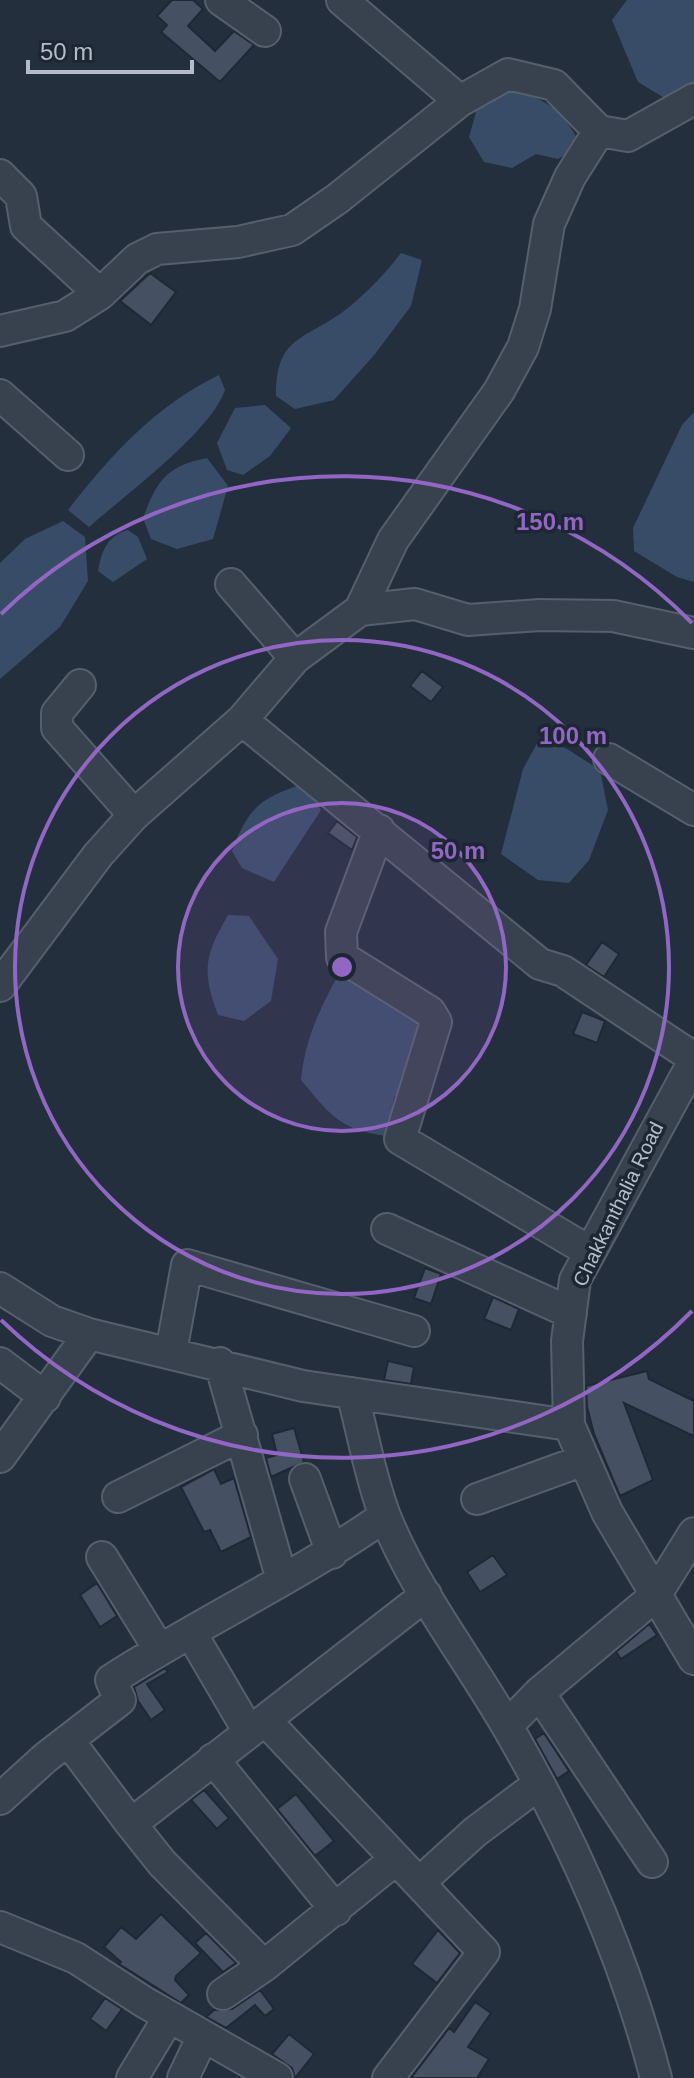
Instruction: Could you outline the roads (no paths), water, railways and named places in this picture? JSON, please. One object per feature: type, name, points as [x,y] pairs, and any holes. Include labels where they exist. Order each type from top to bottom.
[{"type":"street","points":[[221,0],[265,31]]},
{"type":"street","points":[[342,0],[460,101]]},
{"type":"street","points":[[0,331],[65,316],[100,294],[137,259],[157,249],[238,242],[292,230],[337,199],[460,101],[508,74],[554,85],[599,131],[628,136],[694,99]]},
{"type":"street","points":[[0,986],[98,855],[134,815],[242,720],[295,658],[360,610],[393,540],[499,391],[523,347],[535,309],[549,224],[570,177],[599,131]]},
{"type":"street","points":[[0,175],[21,196],[26,226],[100,294]]},
{"type":"street","points":[[0,395],[68,455]]},
{"type":"street","points":[[231,584],[295,658]]},
{"type":"street","points":[[360,610],[415,604],[468,620],[540,615],[613,616],[694,633]]},
{"type":"street","points":[[80,685],[57,713],[57,728],[134,815]]},
{"type":"street","points":[[242,720],[540,964],[563,971],[694,1060]]},
{"type":"street","points":[[609,759],[694,810]]},
{"type":"street","points":[[379,830],[341,932],[339,947],[342,957],[430,1012],[436,1022],[400,1139],[590,1252]]},
{"type":"street","name":"Chakkanthalia Road","points":[[694,1060],[575,1280],[567,1341],[569,1425],[607,1512],[694,1659]]},
{"type":"street","points":[[387,1229],[571,1313]]},
{"type":"street","points":[[171,1352],[187,1265],[414,1331]]},
{"type":"street","points":[[0,1288],[52,1321],[89,1334],[220,1363],[303,1386],[569,1425]]},
{"type":"street","points":[[0,1457],[89,1334]]},
{"type":"street","points":[[0,1363],[45,1397]]},
{"type":"street","points":[[220,1363],[282,1580]]},
{"type":"street","points":[[352,1393],[385,1516],[426,1595],[507,1726],[575,1852],[606,1929],[656,2078]]},
{"type":"street","points":[[118,1497],[242,1435]]},
{"type":"street","points":[[477,1499],[584,1460]]},
{"type":"street","points":[[305,1479],[332,1553]]},
{"type":"street","points":[[0,1799],[120,1700],[111,1680],[159,1649],[332,1553],[385,1516]]},
{"type":"street","points":[[507,1726],[539,1693],[655,1596],[694,1533]]},
{"type":"street","points":[[102,1557],[159,1649]]},
{"type":"street","points":[[131,1824],[426,1595]]},
{"type":"street","points":[[191,1633],[257,1726],[420,1882],[484,1952],[388,2078]]},
{"type":"street","points":[[539,1693],[652,1862]]},
{"type":"street","points":[[68,1740],[162,1863],[264,1966]]},
{"type":"street","points":[[213,1759],[336,1910]]},
{"type":"street","points":[[420,1882],[475,1832],[539,1784]]},
{"type":"street","points":[[223,1994],[336,1910],[396,1859]]},
{"type":"street","points":[[0,1927],[76,1958],[169,2017],[277,2078]]},
{"type":"street","points":[[132,2078],[169,2017]]},
{"type":"street","points":[[183,2078],[203,2036]]},
{"type":"water","points":[[627,0],[694,0],[694,88],[668,100],[638,82],[612,20]]},
{"type":"water","points":[[512,89],[554,108],[581,145],[558,159],[536,154],[512,168],[484,162],[469,137],[478,105]]},
{"type":"water","points":[[401,253],[422,260],[411,306],[375,354],[334,400],[295,409],[276,396],[277,376],[287,351],[304,335],[352,305]]},
{"type":"water","points":[[219,375],[225,390],[216,407],[203,425],[165,462],[89,527],[68,510],[118,451],[154,417],[174,401]]},
{"type":"water","points":[[265,405],[291,428],[270,456],[243,475],[227,470],[217,443],[235,408]]},
{"type":"water","points":[[694,412],[694,582],[677,577],[634,551],[633,528],[682,425]]},
{"type":"water","points":[[207,458],[228,486],[213,539],[177,549],[151,539],[143,518],[159,485],[172,471]]},
{"type":"water","points":[[63,521],[85,537],[88,581],[60,627],[0,679],[0,563],[25,539]]},
{"type":"water","points":[[128,530],[138,537],[147,559],[113,582],[98,571],[101,557],[110,540]]},
{"type":"water","points":[[540,738],[567,749],[600,770],[608,810],[589,860],[569,883],[538,880],[501,854],[523,769]]},
{"type":"water","points":[[303,784],[321,810],[274,882],[242,868],[232,851],[250,815],[276,794]]},
{"type":"water","points":[[228,915],[249,916],[278,959],[271,1001],[244,1021],[218,1015],[209,986],[210,952]]},
{"type":"water","points":[[346,962],[366,967],[427,1031],[415,1068],[394,1098],[388,1136],[347,1125],[329,1112],[301,1080],[317,1018]]}]
